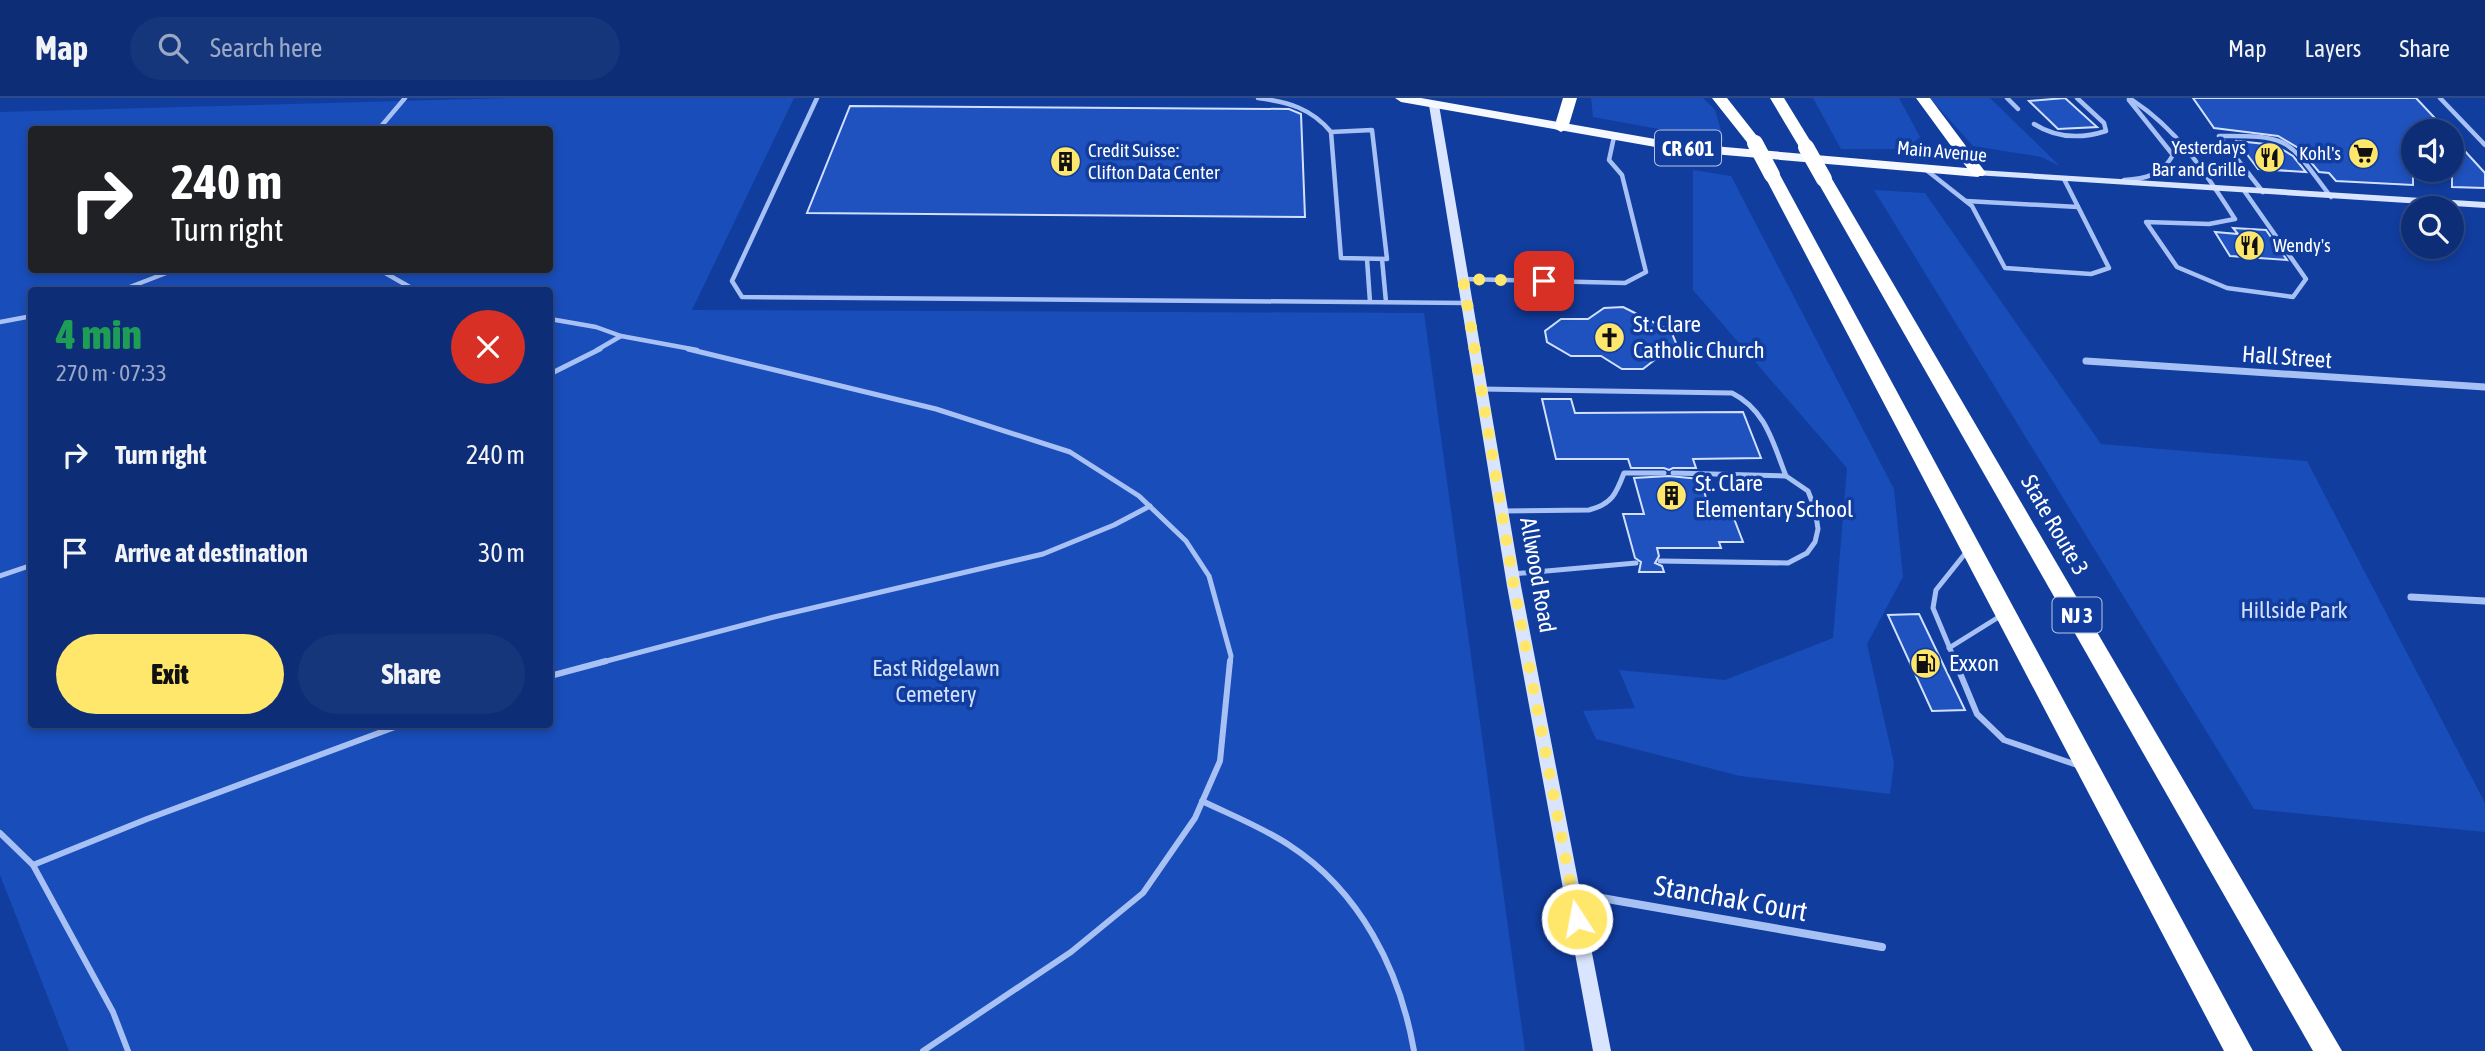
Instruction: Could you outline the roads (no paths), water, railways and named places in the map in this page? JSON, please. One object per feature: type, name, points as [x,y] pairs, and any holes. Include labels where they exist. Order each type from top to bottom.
[{"type":"highway","points":[[1561,128],[1570,98]]},
{"type":"highway","points":[[1719,98],[1755,143]]},
{"type":"highway","name":"NJ 3","points":[[1731,98],[2239,1051]]},
{"type":"highway","name":"State Route 3","points":[[1777,98],[2329,1051]]},
{"type":"highway","points":[[1792,98],[1806,147]]},
{"type":"highway","points":[[1923,98],[1978,173]]},
{"type":"main road","name":"Main Avenue","points":[[1401,98],[1614,137],[1740,154],[2245,192],[2485,205]]},
{"type":"main road","name":"Allwood Road","points":[[1432,102],[1512,574],[1602,1051]]},
{"type":"street","name":"Hall Street","points":[[2086,361],[2485,387]]},
{"type":"street","points":[[2411,597],[2485,601]]},
{"type":"street","name":"Stanchak Court","points":[[1572,893],[1882,947]]},
{"type":"lane","points":[[381,126],[405,98]]},
{"type":"lane","points":[[817,98],[732,281],[742,297],[1467,303]]},
{"type":"lane","points":[[1258,98],[1286,102],[1319,116],[1331,132],[1341,258],[1387,259],[1372,130],[1331,132]]},
{"type":"lane","points":[[2007,98],[2018,109]]},
{"type":"lane","points":[[2035,124],[2051,134],[2063,136],[2106,131],[2104,124],[2077,98]]},
{"type":"lane","points":[[2090,181],[2136,179],[2155,175],[2168,167],[2173,155],[2128,98]]},
{"type":"lane","points":[[2128,98],[2164,120],[2181,139],[2235,219],[2209,225],[2146,222],[2177,267],[2227,288],[2293,297],[2306,279],[2245,192]]},
{"type":"lane","points":[[2440,98],[2485,145]]},
{"type":"lane","points":[[2263,193],[2219,136],[2264,138],[2293,147],[2331,197]]},
{"type":"lane","points":[[1463,279],[1625,282],[1646,272],[1622,175],[1609,160],[1614,137]]},
{"type":"lane","points":[[1924,169],[1972,206],[2005,268],[2091,274],[2109,268],[2064,179]]},
{"type":"lane","points":[[1966,201],[2078,206]]},
{"type":"lane","points":[[1367,258],[1370,302]]},
{"type":"lane","points":[[1382,259],[1387,302]]},
{"type":"lane","points":[[130,287],[166,273]]},
{"type":"lane","points":[[385,273],[410,287]]},
{"type":"lane","points":[[0,323],[28,317]]},
{"type":"lane","points":[[553,320],[596,327],[621,336],[727,356],[936,409],[1070,452],[1139,496],[1186,541],[1209,576],[1231,656],[1220,761],[1195,818],[1143,893],[1061,959],[923,1051]]},
{"type":"lane","points":[[553,373],[576,363],[621,336]]},
{"type":"lane","points":[[1481,389],[1732,393],[1743,397],[1761,414],[1786,476]]},
{"type":"lane","points":[[1502,511],[1589,510],[1609,503],[1617,492],[1624,473],[1664,473]]},
{"type":"lane","points":[[1660,561],[1723,560],[1773,564],[1797,561],[1808,552],[1817,538],[1819,525],[1812,496],[1798,481],[1786,476],[1673,473]]},
{"type":"lane","points":[[553,675],[774,617],[1043,554],[1114,525],[1150,506]]},
{"type":"lane","points":[[1970,548],[1936,590],[1933,608],[1977,714],[2004,740],[2087,769]]},
{"type":"lane","points":[[1512,574],[1636,563]]},
{"type":"lane","points":[[0,576],[28,566]]},
{"type":"lane","points":[[1950,648],[2005,613]]},
{"type":"lane","points":[[33,865],[172,809],[392,728]]},
{"type":"lane","points":[[1202,801],[1296,850],[1347,896],[1387,954],[1412,1033],[1414,1051]]},
{"type":"lane","points":[[0,833],[33,865],[113,1012],[128,1051]]},
{"type":"place","name":"Kohl's","points":[[2364,153]]},
{"type":"place","name":"Yesterdays Bar and Grille","points":[[2269,158]]},
{"type":"place","name":"Credit Suisse: Clifton Data Center","points":[[1065,161]]},
{"type":"place","name":"Wendy's","points":[[2250,245]]},
{"type":"place","name":"St. Clare Catholic Church","points":[[1610,337]]},
{"type":"place","name":"St. Clare Elementary School","points":[[1672,496]]},
{"type":"place","name":"Exxon","points":[[1926,663]]},
{"type":"park label","name":"Hillside Park","points":[[2294,610]]},
{"type":"park label","name":"East Ridgelawn Cemetery","points":[[936,681]]}]
